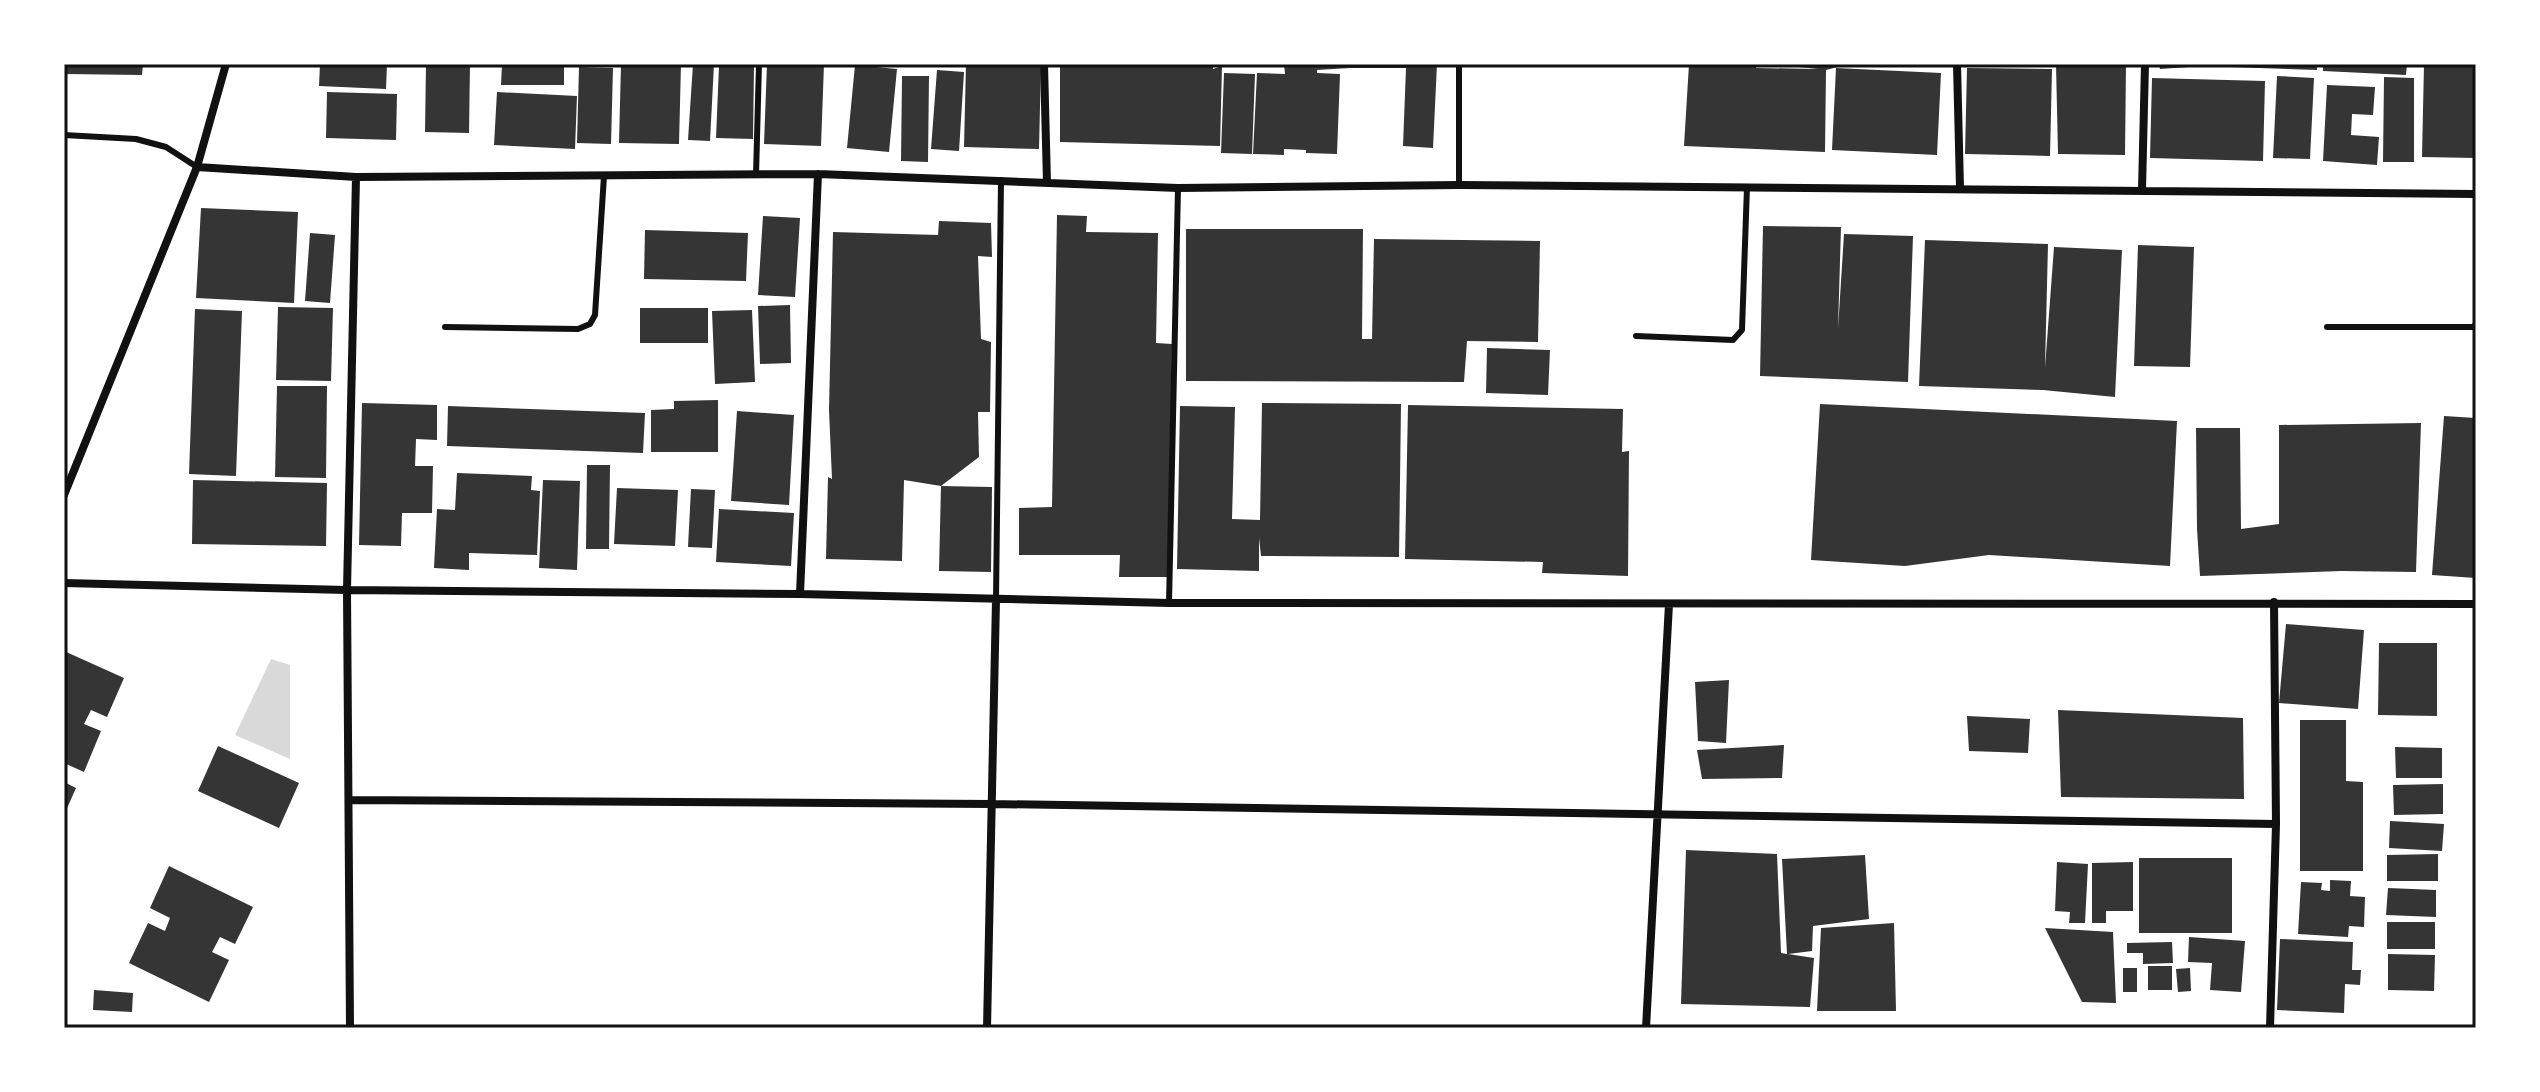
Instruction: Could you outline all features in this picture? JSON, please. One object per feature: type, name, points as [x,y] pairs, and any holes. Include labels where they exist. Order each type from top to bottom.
[{"type":"street","points":[[64,495],[197,167],[226,64]]},
{"type":"street","points":[[1044,64],[1047,183]]},
{"type":"street","points":[[1957,64],[1960,188]]},
{"type":"street","points":[[2142,190],[2145,64]]},
{"type":"street","points":[[197,167],[356,177],[818,174],[1178,188],[1459,185],[2476,194]]},
{"type":"street","points":[[800,594],[818,174]]},
{"type":"street","points":[[350,1028],[347,590],[356,177]]},
{"type":"street","points":[[64,583],[1169,603],[2476,604]]},
{"type":"street","points":[[987,1028],[996,600]]},
{"type":"street","points":[[2270,1028],[2276,824],[2274,602]]},
{"type":"street","points":[[1646,1028],[1669,604]]},
{"type":"street","points":[[349,800],[992,804],[2276,824]]},
{"type":"lane","points":[[756,175],[759,64]]},
{"type":"lane","points":[[1459,64],[1459,185]]},
{"type":"lane","points":[[64,135],[136,139],[166,147],[197,167]]},
{"type":"lane","points":[[445,327],[578,329],[590,324],[595,315],[604,176]]},
{"type":"lane","points":[[996,600],[1001,180]]},
{"type":"lane","points":[[1636,336],[1733,340],[1742,330],[1747,187]]},
{"type":"lane","points":[[1169,603],[1178,188]]},
{"type":"lane","points":[[2327,327],[2474,327],[2476,323]]},
{"type":"shaded area","points":[[271,659],[290,665],[290,759],[235,735]]},
{"type":"building","points":[[64,64],[143,64],[142,75],[64,74]]},
{"type":"building","points":[[320,64],[387,64],[386,89],[319,86]]},
{"type":"building","points":[[426,64],[470,64],[469,133],[425,132]]},
{"type":"building","points":[[502,64],[564,64],[564,85],[501,85]]},
{"type":"building","points":[[621,64],[681,64],[679,144],[619,143]]},
{"type":"building","points":[[693,64],[714,64],[710,141],[688,140]]},
{"type":"building","points":[[767,64],[824,64],[821,146],[764,144]]},
{"type":"building","points":[[966,64],[1041,64],[1039,149],[964,147]]},
{"type":"building","points":[[1060,64],[1213,64],[1213,69],[1222,66],[1220,146],[1060,142]]},
{"type":"building","points":[[1284,64],[1315,64],[1316,69],[1316,64],[1437,64],[1433,148],[1403,146],[1406,68],[1350,68],[1317,70],[1317,73],[1340,74],[1337,154],[1284,149],[1284,155],[1253,154],[1257,73],[1285,74]]},
{"type":"building","points":[[1689,64],[1756,64],[1756,68],[1818,69],[1790,64],[1849,64],[1826,70],[1825,152],[1684,146]]},
{"type":"building","points":[[2056,64],[2126,64],[2125,155],[2058,154]]},
{"type":"building","points":[[2159,64],[2203,64],[2203,66],[2160,69]]},
{"type":"building","points":[[2231,64],[2317,64],[2317,70],[2230,67]]},
{"type":"building","points":[[2323,64],[2407,64],[2406,75],[2323,71]]},
{"type":"building","points":[[2424,64],[2476,64],[2476,158],[2422,157]]},
{"type":"building","points":[[855,65],[897,69],[889,152],[847,148]]},
{"type":"building","points":[[719,66],[754,67],[753,139],[716,138]]},
{"type":"building","points":[[579,67],[613,68],[611,144],[577,143]]},
{"type":"building","points":[[1836,68],[1941,73],[1937,155],[1832,150]]},
{"type":"building","points":[[1967,68],[2052,69],[2050,156],[1965,154]]},
{"type":"building","points":[[937,70],[964,72],[959,151],[931,149]]},
{"type":"building","points":[[1224,73],[1255,74],[1252,154],[1221,153]]},
{"type":"building","points":[[902,76],[929,76],[928,162],[901,161]]},
{"type":"building","points":[[2277,76],[2314,78],[2310,159],[2273,158]]},
{"type":"building","points":[[2384,77],[2414,78],[2414,162],[2383,162]]},
{"type":"building","points":[[2152,78],[2265,81],[2263,161],[2150,158]]},
{"type":"building","points":[[2327,85],[2375,87],[2373,115],[2352,114],[2351,135],[2379,137],[2377,165],[2323,161]]},
{"type":"building","points":[[327,92],[397,94],[396,140],[326,138]]},
{"type":"building","points":[[497,92],[577,96],[575,149],[494,145]]},
{"type":"building","points":[[201,208],[298,212],[294,303],[196,298]]},
{"type":"building","points":[[1057,215],[1087,216],[1086,232],[1158,233],[1156,343],[1172,344],[1168,577],[1119,577],[1120,555],[1019,555],[1019,508],[1052,507]]},
{"type":"building","points":[[763,216],[800,218],[795,297],[758,295]]},
{"type":"building","points":[[939,221],[991,223],[992,257],[978,256],[981,339],[991,342],[990,412],[978,412],[979,457],[941,486],[904,480],[902,561],[826,559],[828,477],[832,479],[829,410],[833,232],[938,235]]},
{"type":"building","points":[[1763,226],[1841,227],[1838,329],[1844,234],[1913,236],[1908,382],[1760,376]]},
{"type":"building","points":[[1186,229],[1363,229],[1362,339],[1372,339],[1374,239],[1540,241],[1538,342],[1467,341],[1464,382],[1186,381]]},
{"type":"building","points":[[645,230],[748,233],[746,281],[644,279]]},
{"type":"building","points":[[310,233],[335,235],[330,303],[305,301]]},
{"type":"building","points":[[1925,240],[2048,244],[2045,368],[2054,247],[2122,250],[2115,397],[2043,390],[1919,386]]},
{"type":"building","points":[[2138,245],[2194,247],[2190,367],[2134,366]]},
{"type":"building","points":[[790,305],[791,363],[760,364],[758,306]]},
{"type":"building","points":[[278,307],[333,308],[331,381],[276,380]]},
{"type":"building","points":[[640,308],[708,308],[708,343],[640,343]]},
{"type":"building","points":[[195,309],[242,311],[236,476],[189,474]]},
{"type":"building","points":[[752,310],[755,382],[715,384],[712,311]]},
{"type":"building","points":[[1487,348],[1550,350],[1548,395],[1486,393]]},
{"type":"building","points":[[277,386],[327,386],[326,478],[275,477]]},
{"type":"building","points":[[718,400],[718,452],[651,452],[651,410],[674,409],[674,401]]},
{"type":"building","points":[[362,403],[437,405],[437,440],[416,439],[415,466],[433,466],[432,513],[402,513],[401,546],[359,545]]},
{"type":"building","points":[[1262,403],[1401,404],[1399,557],[1261,556],[1259,538],[1259,571],[1177,569],[1180,406],[1235,407],[1232,519],[1260,520]]},
{"type":"building","points":[[1820,404],[2177,421],[2170,566],[1989,555],[1905,566],[1811,560]]},
{"type":"building","points":[[1408,405],[1623,409],[1622,452],[1629,451],[1628,576],[1542,573],[1543,562],[1405,559]]},
{"type":"building","points":[[448,406],[645,413],[643,453],[447,446]]},
{"type":"building","points":[[737,411],[794,415],[789,505],[731,501]]},
{"type":"building","points":[[2444,416],[2476,418],[2476,578],[2432,575]]},
{"type":"building","points":[[2421,423],[2416,572],[2200,576],[2196,428],[2240,428],[2241,529],[2279,524],[2279,425]]},
{"type":"building","points":[[587,465],[610,465],[609,549],[586,549]]},
{"type":"building","points":[[457,473],[532,476],[531,490],[540,491],[537,555],[469,553],[469,570],[434,568],[437,509],[455,510]]},
{"type":"building","points":[[193,480],[327,483],[326,546],[192,544]]},
{"type":"building","points":[[543,480],[580,481],[577,570],[539,568]]},
{"type":"building","points":[[941,486],[992,487],[991,572],[939,571]]},
{"type":"building","points":[[617,488],[678,490],[675,546],[614,544]]},
{"type":"building","points":[[691,489],[715,490],[712,548],[688,547]]},
{"type":"building","points":[[719,509],[794,513],[791,566],[716,562]]},
{"type":"building","points":[[2286,624],[2364,630],[2358,709],[2279,703]]},
{"type":"building","points":[[2379,643],[2437,643],[2437,716],[2378,715]]},
{"type":"building","points":[[64,651],[124,678],[107,717],[91,710],[84,724],[101,731],[84,772],[64,763]]},
{"type":"building","points":[[1729,680],[1726,743],[1698,741],[1695,682]]},
{"type":"building","points":[[2058,710],[2243,718],[2244,799],[2061,797]]},
{"type":"building","points":[[1967,716],[2030,719],[2028,753],[1969,751]]},
{"type":"building","points":[[2300,720],[2346,720],[2346,781],[2363,782],[2363,871],[2300,871]]},
{"type":"building","points":[[1784,745],[1782,778],[1702,779],[1697,750]]},
{"type":"building","points":[[218,746],[299,783],[279,828],[198,791]]},
{"type":"building","points":[[2395,747],[2442,748],[2442,778],[2396,778]]},
{"type":"building","points":[[64,782],[76,788],[64,815]]},
{"type":"building","points":[[2443,784],[2443,814],[2394,815],[2393,785]]},
{"type":"building","points":[[2390,821],[2444,824],[2442,851],[2389,848]]},
{"type":"building","points":[[1686,850],[1777,854],[1781,953],[1787,954],[1782,859],[1865,855],[1869,919],[1813,926],[1812,951],[1788,954],[1814,958],[1810,1007],[1681,1004]]},
{"type":"building","points":[[2438,854],[2438,881],[2387,881],[2387,855]]},
{"type":"building","points":[[2139,858],[2232,858],[2232,933],[2139,933]]},
{"type":"building","points":[[2057,862],[2088,864],[2085,923],[2069,923],[2070,912],[2055,911]]},
{"type":"building","points":[[2133,862],[2133,911],[2106,911],[2106,923],[2092,923],[2092,863]]},
{"type":"building","points":[[169,866],[253,907],[235,944],[220,937],[212,952],[229,960],[209,1002],[129,963],[148,923],[165,931],[170,918],[150,908]]},
{"type":"building","points":[[2330,880],[2351,881],[2350,896],[2365,897],[2364,927],[2349,926],[2348,937],[2298,934],[2301,882],[2322,883],[2321,890],[2330,891]]},
{"type":"building","points":[[2388,888],[2436,890],[2436,917],[2386,915]]},
{"type":"building","points":[[2387,922],[2435,922],[2435,949],[2387,949]]},
{"type":"building","points":[[1894,923],[1896,1011],[1817,1011],[1821,928]]},
{"type":"building","points":[[2045,928],[2113,932],[2116,1003],[2082,1002]]},
{"type":"building","points":[[2189,937],[2245,941],[2241,992],[2210,990],[2212,963],[2188,962]]},
{"type":"building","points":[[2280,939],[2353,942],[2352,970],[2361,970],[2360,985],[2345,984],[2344,1013],[2277,1010]]},
{"type":"building","points":[[2172,942],[2173,963],[2143,964],[2143,953],[2127,953],[2127,943]]},
{"type":"building","points":[[2388,954],[2435,955],[2434,991],[2388,990]]},
{"type":"building","points":[[2148,966],[2172,966],[2172,990],[2148,990]]},
{"type":"building","points":[[2123,968],[2137,968],[2137,992],[2123,992]]},
{"type":"building","points":[[2190,968],[2191,991],[2178,992],[2176,969]]},
{"type":"building","points":[[94,990],[133,993],[132,1012],[93,1010]]}]
